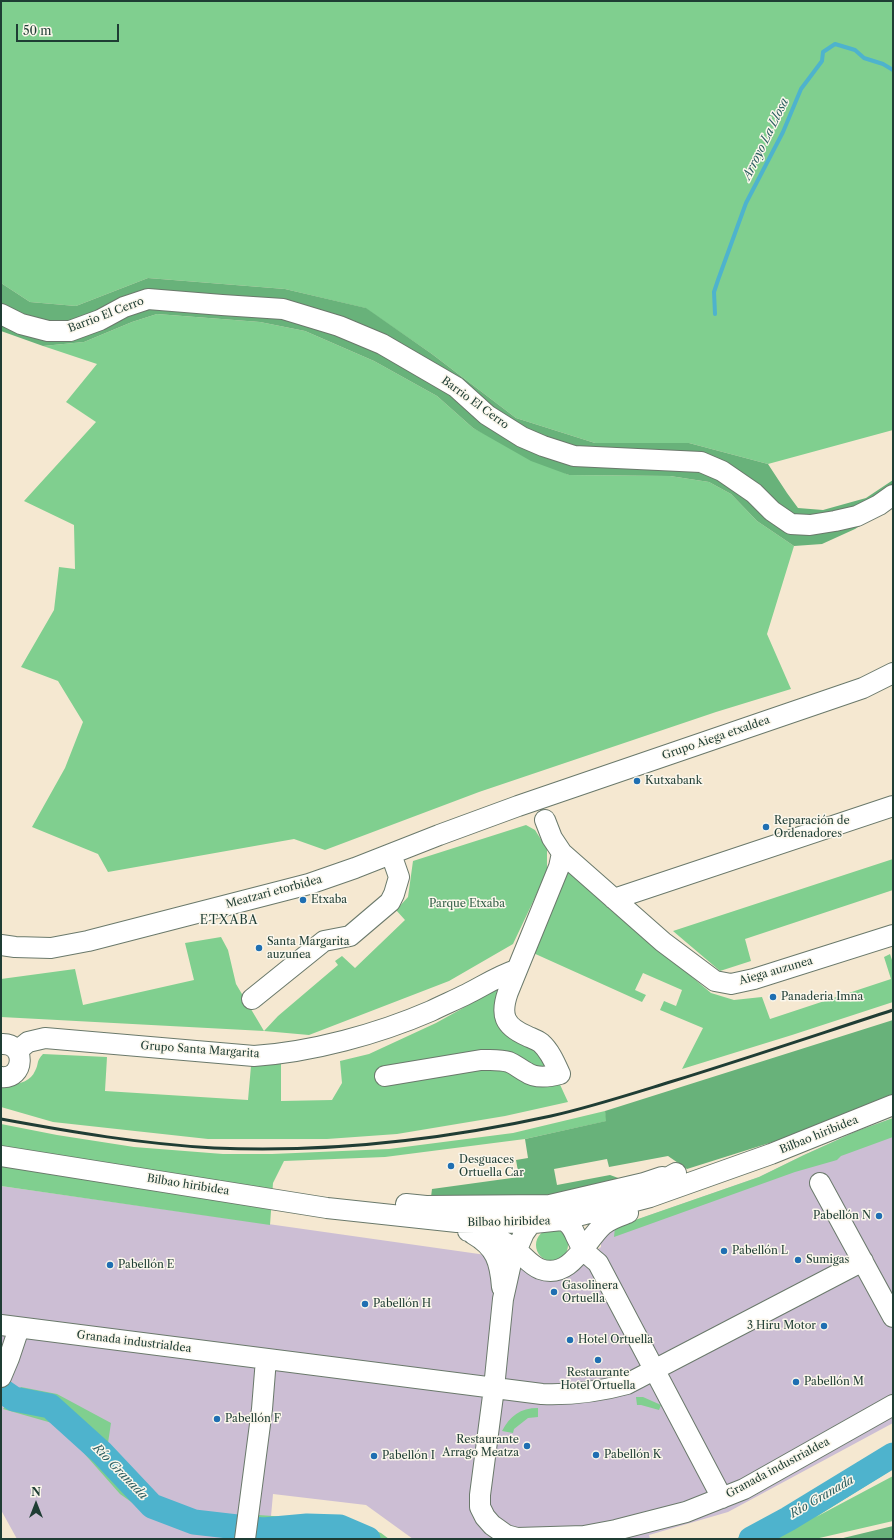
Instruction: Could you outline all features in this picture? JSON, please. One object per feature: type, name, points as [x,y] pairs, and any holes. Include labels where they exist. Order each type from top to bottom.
[{"type":"street","name":"Barrio El Cerro","points":[[1,314],[21,324],[48,331],[70,331],[100,320],[124,307],[148,299],[283,309],[339,326],[382,344],[456,387],[487,415],[529,440],[574,456],[701,462],[722,472],[754,493],[772,511],[791,524],[810,525],[856,516],[879,505],[893,495]]},
{"type":"street","name":"Grupo Aiega etxaldea","points":[[543,809],[554,806],[567,790],[863,688],[893,673]]},
{"type":"street","name":"Meatzari etorbidea","points":[[1,945],[14,947],[51,948],[88,941],[309,884],[355,868],[439,834],[518,806],[543,809]]},
{"type":"street","points":[[614,899],[893,806]]},
{"type":"street","name":"Aiega auzunea","points":[[543,809],[552,838],[562,853],[663,942],[714,981],[724,984],[754,979],[893,935]]},
{"type":"street","points":[[385,1076],[481,1060],[508,1062],[531,1075],[550,1077],[560,1074],[552,1057],[540,1042],[509,1026],[505,1019],[504,1011],[505,1000],[516,970],[559,867],[562,853]]},
{"type":"street","points":[[252,1000],[324,941],[350,936],[390,902],[398,884],[399,877],[391,854]]},
{"type":"street","name":"Grupo Santa Margarita","points":[[9,1047],[45,1038],[254,1056],[278,1054],[361,1036],[397,1024],[429,1012],[504,974],[516,970]]},
{"type":"street","points":[[1,1077],[10,1076],[18,1069],[20,1059],[9,1047]]},
{"type":"street","name":"Bilbao hiribidea","points":[[134,1176],[327,1208],[457,1222],[548,1219],[650,1197],[771,1154],[893,1105]]},
{"type":"street","name":"Bilbao hiribidea","points":[[1,1156],[64,1167],[134,1176],[328,1198],[426,1206],[550,1205],[644,1183],[893,1105]]},
{"type":"street","points":[[327,1208],[352,1219],[468,1230],[497,1237],[540,1269],[560,1269],[569,1265],[577,1258],[605,1223],[755,1167],[771,1154]]},
{"type":"street","points":[[502,1299],[511,1263],[524,1234],[564,1208],[609,1200],[648,1188],[676,1173]]},
{"type":"street","points":[[820,1183],[893,1317]]},
{"type":"street","points":[[426,1206],[441,1212],[539,1213],[548,1219],[568,1223],[583,1249],[600,1269],[722,1498]]},
{"type":"street","points":[[600,1269],[597,1241],[605,1223]]},
{"type":"street","points":[[468,1230],[492,1248],[500,1269],[502,1299]]},
{"type":"street","name":"Granada industrialdea","points":[[10,1326],[542,1394],[576,1394],[603,1391],[627,1384],[863,1261]]},
{"type":"street","points":[[829,1279],[851,1281],[864,1285],[880,1293]]},
{"type":"street","name":"Granada industrialdea","points":[[502,1299],[494,1388],[480,1495],[480,1507],[492,1525],[506,1535],[517,1538],[584,1536],[616,1530],[686,1512],[744,1489],[893,1405]]},
{"type":"street","points":[[1,1377],[9,1358],[10,1326]]},
{"type":"street","points":[[245,1539],[262,1409],[266,1359]]},
{"type":"street","points":[[686,1512],[700,1491],[706,1470]]},
{"type":"shaded area","points":[[893,1118],[893,1423],[728,1512],[649,1535],[650,1539],[413,1539],[366,1505],[273,1494],[271,1516],[258,1516],[256,1539],[17,1539],[1,1510],[1,1186],[486,1255],[532,1269],[583,1259],[601,1247],[601,1238],[604,1231],[759,1177],[857,1131]]},
{"type":"green space","points":[[1,1],[893,1],[893,430],[768,464],[689,443],[595,443],[516,418],[432,354],[365,308],[285,289],[148,278],[76,306],[30,302],[1,283]]},
{"type":"green space","points":[[148,278],[285,289],[366,308],[432,354],[516,418],[595,443],[689,443],[768,464],[798,508],[823,510],[866,498],[893,480],[893,504],[855,529],[822,544],[794,546],[757,521],[731,494],[709,482],[670,476],[569,475],[531,461],[473,428],[437,396],[374,361],[305,331],[260,322],[157,314],[132,322],[84,342],[43,346],[1,331],[1,283],[30,302],[76,306]]},
{"type":"green space","points":[[157,314],[260,322],[305,331],[374,361],[437,396],[473,428],[569,475],[670,476],[709,482],[731,494],[757,521],[794,546],[767,634],[791,689],[716,712],[479,792],[325,850],[294,839],[108,872],[98,854],[32,827],[65,768],[83,722],[58,681],[21,667],[54,610],[59,567],[75,569],[74,525],[24,501],[96,422],[66,402],[97,364],[43,346],[84,342],[132,322]]},
{"type":"green space","name":"Parque Etxaba","points":[[526,825],[535,830],[547,849],[547,872],[513,944],[449,981],[309,1035],[264,1031],[278,1016],[338,965],[335,961],[342,956],[355,968],[405,920],[396,910],[408,897],[413,861]]},
{"type":"green space","points":[[893,859],[893,890],[745,939],[751,961],[720,971],[673,931]]},
{"type":"green space","points":[[568,872],[711,993],[734,1000],[762,997],[770,1019],[891,979],[884,957],[890,954],[893,963],[893,1002],[682,1069],[703,1028],[660,1010],[664,1001],[676,1006],[682,990],[643,973],[635,990],[646,995],[642,1002],[531,952]]},
{"type":"green space","points":[[221,937],[228,950],[236,984],[264,1031],[1,1017],[1,979],[75,969],[83,1005],[194,980],[185,943]]},
{"type":"green space","points":[[499,988],[496,1007],[541,1051],[551,1065],[568,1102],[505,1116],[397,1134],[327,1139],[208,1139],[53,1122],[1,1107],[1,1083],[15,1084],[25,1081],[33,1075],[39,1059],[43,1054],[107,1057],[105,1091],[248,1100],[251,1066],[281,1063],[281,1101],[332,1100],[342,1083],[340,1061],[369,1054],[436,1023]]},
{"type":"green space","points":[[893,1020],[893,1104],[687,1169],[668,1156],[609,1167],[607,1159],[554,1169],[557,1185],[610,1175],[621,1179],[569,1193],[533,1196],[431,1197],[432,1189],[519,1177],[516,1160],[528,1158],[525,1139],[606,1121],[605,1111]]},
{"type":"green space","points":[[605,1111],[607,1121],[525,1139],[385,1157],[284,1161],[273,1183],[270,1225],[1,1186],[1,1124],[57,1135],[134,1147],[223,1154],[272,1154],[389,1149],[513,1133]]},
{"type":"green space","points":[[893,1118],[893,1137],[841,1156],[837,1160],[795,1172],[614,1237],[615,1227],[759,1177],[857,1131]]},
{"type":"green space","points":[[549,1229],[555,1229],[565,1236],[568,1245],[567,1251],[561,1258],[555,1261],[549,1261],[539,1254],[536,1248],[536,1242],[543,1232]]},
{"type":"green space","points":[[21,1387],[57,1394],[111,1423],[108,1443],[160,1501],[206,1518],[258,1515],[303,1518],[337,1516],[381,1533],[389,1539],[284,1539],[232,1536],[207,1533],[151,1516],[120,1494],[59,1425],[3,1409]]},
{"type":"green space","points":[[636,1397],[643,1397],[661,1405],[659,1410],[637,1405]]},
{"type":"green space","points":[[538,1408],[538,1417],[528,1418],[514,1429],[513,1433],[502,1431],[508,1421],[516,1414],[526,1409]]},
{"type":"green space","points":[[893,1453],[893,1469],[816,1517],[893,1476],[893,1521],[815,1539],[736,1539],[800,1500]]},
{"type":"green space","points":[[893,1526],[893,1539],[839,1539]]},
{"type":"waterway","name":"Arroyo La Llosa","points":[[715,314],[714,292],[746,203],[783,132],[801,89],[822,61],[823,52],[835,44],[855,50],[864,58],[883,64],[893,70]]},
{"type":"waterway","name":"Río Granada","points":[[1,1390],[14,1399],[50,1406],[102,1453],[152,1506],[194,1522],[263,1530],[307,1526],[340,1527],[368,1539]]},
{"type":"waterway","name":"Río Granada","points":[[751,1539],[788,1519],[893,1455]]},
{"type":"railway","points":[[1,1119],[81,1133],[214,1148],[299,1148],[384,1143],[426,1138],[468,1132],[581,1109],[626,1096],[893,1010]]},
{"type":"place","name":"Kutxabank","points":[[637,781]]},
{"type":"place","name":"Reparación de Ordenadores","points":[[766,827]]},
{"type":"place","name":"Etxaba","points":[[303,900]]},
{"type":"place","name":"Santa Margarita auzunea","points":[[259,948]]},
{"type":"place","name":"Panaderia Imna","points":[[773,997]]},
{"type":"place","name":"Desguaces Ortuella Car","points":[[451,1166]]},
{"type":"place","name":"Pabellón N","points":[[879,1216]]},
{"type":"place","name":"Pabellón L","points":[[724,1251]]},
{"type":"place","name":"Sumigas","points":[[798,1260]]},
{"type":"place","name":"Pabellón E","points":[[110,1265]]},
{"type":"place","name":"Gasolinera Ortuella","points":[[554,1292]]},
{"type":"place","name":"Pabellón H","points":[[365,1304]]},
{"type":"place","name":"3 Hiru Motor","points":[[824,1326]]},
{"type":"place","name":"Hotel Ortuella","points":[[570,1340]]},
{"type":"place","name":"Restaurante Hotel Ortuella","points":[[598,1360]]},
{"type":"place","name":"Pabellón M","points":[[796,1382]]},
{"type":"place","name":"Pabellón F","points":[[217,1419]]},
{"type":"place","name":"Restaurante Arrago Meatza","points":[[527,1446]]},
{"type":"place","name":"Pabellón K","points":[[596,1455]]},
{"type":"place","name":"Pabellón I","points":[[374,1456]]},
{"type":"district","name":"ETXABA","points":[[229,921]]}]
